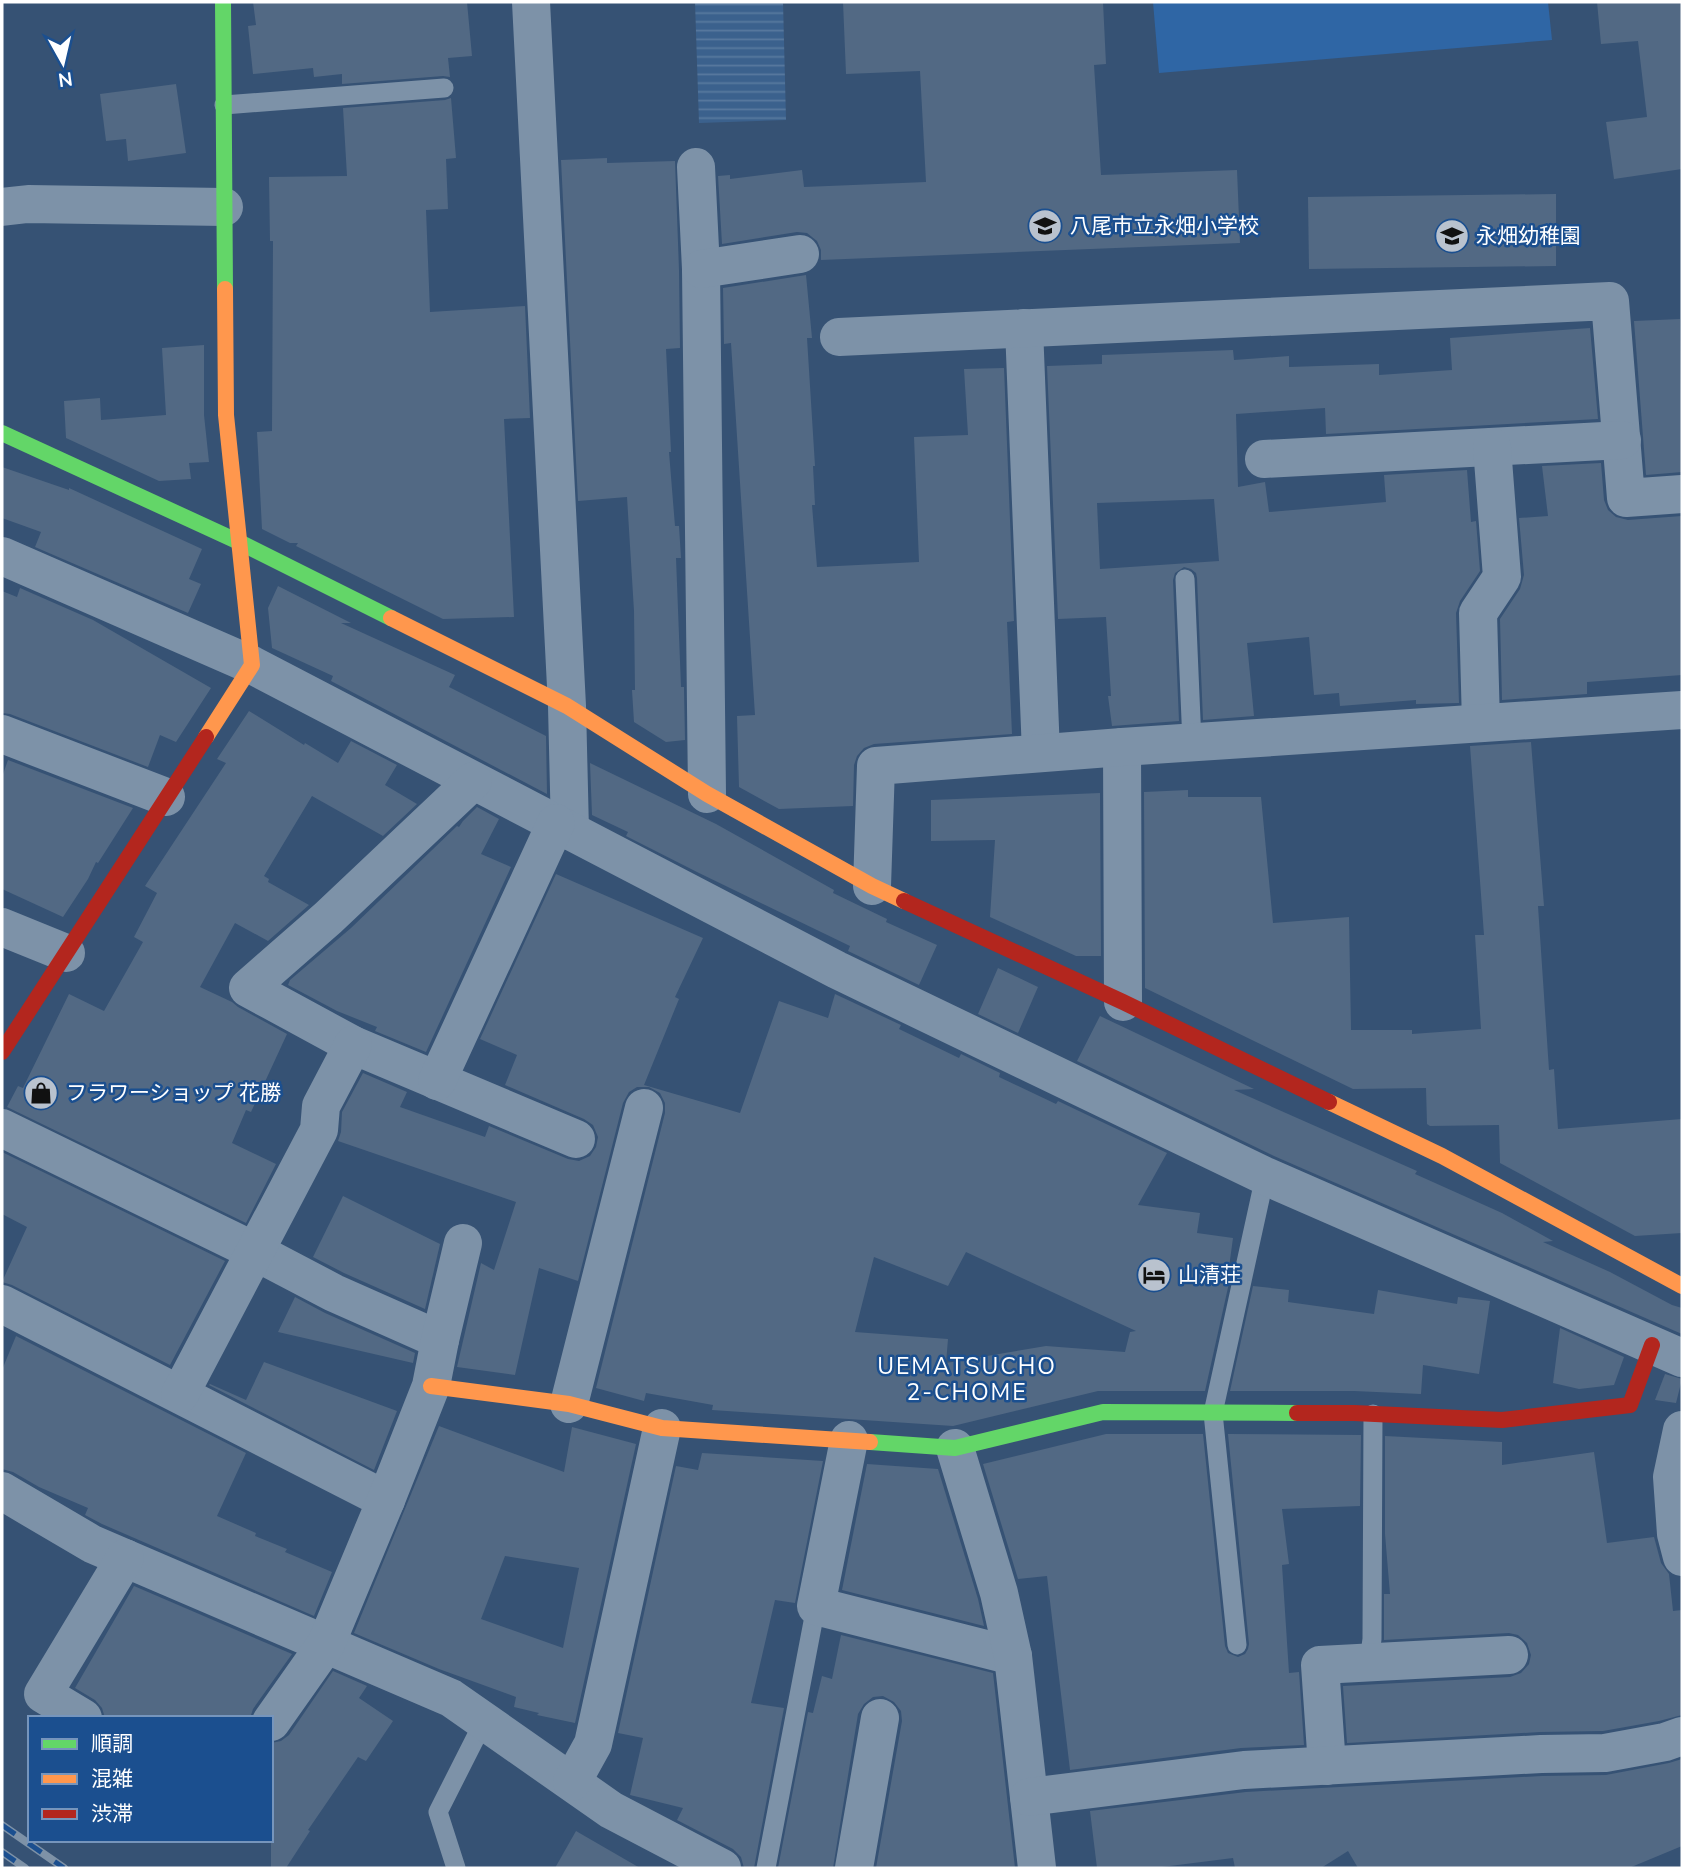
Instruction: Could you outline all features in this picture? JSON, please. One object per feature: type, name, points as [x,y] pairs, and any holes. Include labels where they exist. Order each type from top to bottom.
[{"type":"street","points":[[2,1052],[252,665],[226,415],[223,2]]},
{"type":"street","points":[[438,1081],[563,827],[567,706],[531,2]]},
{"type":"street","points":[[696,167],[701,269],[708,794]]},
{"type":"street","points":[[2,207],[27,204],[224,207]]},
{"type":"street","points":[[701,269],[800,254]]},
{"type":"street","points":[[839,337],[1610,301],[1626,498],[1682,494]]},
{"type":"street","points":[[1024,328],[1041,753]]},
{"type":"street","points":[[2,433],[239,542],[567,706],[708,794],[872,886],[1123,1002],[1442,1156],[1682,1286]]},
{"type":"street","points":[[1264,459],[1622,440]]},
{"type":"street","points":[[1481,723],[1478,613],[1502,577],[1492,447]]},
{"type":"street","points":[[2,556],[252,665],[837,970],[1265,1177],[1667,1351],[1630,1405],[1502,1420],[1373,1414],[1103,1412],[955,1448],[662,1428],[569,1404],[431,1386]]},
{"type":"street","points":[[872,886],[876,766],[1682,710]]},
{"type":"street","points":[[2,734],[166,797]]},
{"type":"street","points":[[1122,747],[1123,1002]]},
{"type":"street","points":[[473,781],[328,918],[248,988],[353,1045],[576,1139]]},
{"type":"street","points":[[2,927],[66,953]]},
{"type":"street","points":[[180,1394],[319,1130],[321,1106],[353,1045]]},
{"type":"street","points":[[569,1404],[644,1108]]},
{"type":"street","points":[[2,1128],[334,1293],[440,1340]]},
{"type":"street","points":[[273,1718],[326,1644],[386,1500],[431,1386],[463,1243]]},
{"type":"street","points":[[2,1304],[386,1500]]},
{"type":"street","points":[[572,1782],[593,1744],[662,1428]]},
{"type":"street","points":[[1682,1430],[1672,1476],[1676,1534],[1682,1557]]},
{"type":"street","points":[[849,1440],[816,1606],[1013,1656]]},
{"type":"street","points":[[955,1448],[999,1593],[1013,1656],[1037,1868]]},
{"type":"street","points":[[2,1491],[92,1544],[451,1698],[611,1810],[722,1868]]},
{"type":"street","points":[[80,1716],[43,1694],[125,1558]]},
{"type":"street","points":[[1327,1766],[1320,1665],[1509,1655]]},
{"type":"street","points":[[854,1868],[880,1718]]},
{"type":"street","points":[[1029,1797],[1244,1770],[1605,1753],[1665,1742],[1682,1736]]},
{"type":"lane","points":[[223,106],[444,88]]},
{"type":"lane","points":[[1185,579],[1192,743]]},
{"type":"lane","points":[[1237,1644],[1213,1413],[1265,1177]]},
{"type":"lane","points":[[1368,1662],[1371,1639],[1373,1414]]},
{"type":"lane","points":[[766,1868],[816,1606]]},
{"type":"lane","points":[[456,1868],[438,1812],[484,1721]]},
{"type":"shaded area","points":[[695,2],[783,2],[786,120],[699,123]]},
{"type":"shaded area","points":[[1153,2],[1548,2],[1552,40],[1159,73]]},
{"type":"building","points":[[253,2],[467,2],[472,56],[448,58],[450,77],[342,84],[342,74],[314,77],[313,68],[253,74],[248,26],[256,25]]},
{"type":"building","points":[[843,2],[1103,2],[1106,64],[1094,65],[1101,175],[1237,170],[1240,243],[821,260],[817,241],[807,233],[797,232],[722,244],[718,176],[730,175],[730,179],[802,170],[804,187],[926,182],[920,71],[846,74]]},
{"type":"building","points":[[1597,2],[1682,2],[1682,169],[1614,179],[1606,122],[1647,117],[1638,41],[1601,44]]},
{"type":"building","points":[[176,84],[186,153],[128,161],[126,139],[106,141],[100,94]]},
{"type":"building","points":[[451,98],[456,158],[446,159],[448,209],[426,210],[430,312],[525,306],[530,418],[504,419],[514,617],[443,619],[296,546],[298,543],[290,543],[262,529],[257,432],[272,431],[273,241],[270,241],[269,177],[347,176],[343,108]]},
{"type":"building","points":[[607,158],[607,163],[675,161],[680,348],[666,349],[669,452],[675,526],[679,526],[681,558],[676,558],[685,740],[666,742],[634,722],[634,611],[627,497],[578,501],[561,160]]},
{"type":"building","points":[[1556,194],[1556,266],[1309,269],[1308,197]]},
{"type":"building","points":[[806,275],[812,338],[807,338],[815,466],[815,505],[812,505],[817,567],[919,562],[914,437],[968,435],[964,369],[1004,368],[1014,621],[1007,622],[1012,734],[874,744],[864,748],[857,756],[854,765],[853,806],[779,809],[739,787],[737,716],[755,715],[731,343],[724,344],[723,288]]},
{"type":"building","points":[[1680,319],[1682,472],[1646,475],[1634,321]]},
{"type":"building","points":[[1590,328],[1598,419],[1326,434],[1325,408],[1236,414],[1238,487],[1265,482],[1269,512],[1386,502],[1384,475],[1467,470],[1471,522],[1476,521],[1480,571],[1460,601],[1456,613],[1459,703],[1416,704],[1416,700],[1340,706],[1339,693],[1314,695],[1309,637],[1247,643],[1254,716],[1203,720],[1197,578],[1196,573],[1184,567],[1175,573],[1173,580],[1179,721],[1112,726],[1108,696],[1111,696],[1106,617],[1058,619],[1047,366],[1102,364],[1102,355],[1233,350],[1234,360],[1289,356],[1289,367],[1379,364],[1379,375],[1452,370],[1450,338]],"holes":[[[1214,499],[1219,561],[1100,569],[1097,503]]]},
{"type":"building","points":[[204,345],[204,415],[209,462],[189,463],[191,479],[159,481],[66,438],[64,401],[100,398],[101,420],[166,415],[162,348]]},
{"type":"building","points":[[1601,463],[1604,500],[1608,510],[1616,517],[1628,520],[1682,516],[1682,675],[1587,682],[1587,694],[1502,700],[1500,619],[1520,589],[1524,575],[1519,518],[1548,516],[1542,466]]},
{"type":"building","points":[[2,467],[69,488],[202,549],[189,579],[201,584],[188,613],[35,547],[41,532],[2,518]]},
{"type":"building","points":[[278,586],[351,623],[341,623],[455,675],[449,687],[546,736],[547,794],[331,681],[333,676],[272,648],[268,608]]},
{"type":"building","points":[[20,588],[93,620],[211,688],[176,742],[160,735],[148,767],[2,713],[2,591],[17,597]]},
{"type":"building","points":[[249,711],[338,763],[351,741],[397,765],[385,785],[417,804],[383,836],[312,796],[264,876],[269,879],[268,882],[309,905],[268,941],[235,923],[200,987],[287,1034],[251,1112],[246,1110],[232,1143],[276,1164],[246,1223],[7,1107],[18,1086],[23,1088],[69,994],[104,1011],[143,942],[134,937],[157,893],[145,886],[226,763],[217,759]]},
{"type":"building","points":[[1531,742],[1544,906],[1538,906],[1549,1070],[1554,1069],[1558,1129],[1682,1119],[1682,1233],[1635,1236],[1500,1163],[1499,1125],[1430,1126],[1427,1124],[1426,1088],[1353,1089],[1145,988],[1144,792],[1188,790],[1188,797],[1261,797],[1273,923],[1349,917],[1351,1030],[1412,1030],[1412,1034],[1481,1029],[1475,935],[1484,935],[1470,746]]},
{"type":"building","points":[[8,760],[133,808],[63,917],[2,889],[2,777]]},
{"type":"building","points":[[590,763],[716,824],[834,890],[833,893],[887,919],[886,922],[937,945],[919,985],[848,951],[850,946],[626,836],[628,832],[592,815]]},
{"type":"building","points":[[1100,793],[1101,956],[1076,956],[990,917],[995,840],[931,841],[931,800]]},
{"type":"building","points":[[477,807],[499,819],[481,854],[511,867],[426,1052],[375,1031],[377,1027],[337,1011],[288,985],[290,980],[351,928]]},
{"type":"building","points":[[556,874],[703,938],[675,997],[679,999],[644,1085],[740,1113],[779,1001],[828,1018],[835,994],[901,1025],[899,1029],[959,1058],[961,1054],[1000,1073],[999,1077],[1056,1104],[1058,1101],[1167,1153],[1138,1205],[1200,1213],[1197,1233],[1233,1238],[1229,1283],[1205,1391],[1098,1391],[953,1426],[712,1410],[713,1405],[646,1393],[644,1401],[596,1388],[665,1113],[665,1103],[660,1093],[649,1087],[637,1087],[629,1092],[623,1103],[578,1281],[539,1268],[515,1375],[457,1367],[481,1263],[494,1270],[516,1202],[338,1141],[342,1112],[363,1073],[407,1092],[400,1107],[485,1137],[489,1126],[568,1159],[579,1161],[590,1156],[598,1137],[593,1125],[505,1085],[517,1055],[480,1039]],"holes":[[[966,1252],[1136,1331],[1130,1332],[1125,1352],[1046,1346],[946,1363],[948,1339],[855,1332],[874,1257],[948,1286]]]},
{"type":"building","points":[[998,968],[1038,987],[1018,1033],[978,1014]]},
{"type":"building","points":[[1100,1016],[1254,1089],[1234,1090],[1417,1171],[1415,1174],[1502,1213],[1553,1241],[1543,1242],[1682,1308],[1682,1334],[1274,1156],[1077,1061]]},
{"type":"building","points":[[2,1152],[225,1261],[170,1365],[2,1282],[27,1227],[2,1214]]},
{"type":"building","points":[[343,1196],[440,1244],[425,1309],[313,1257]]},
{"type":"building","points":[[1253,1286],[1289,1290],[1288,1302],[1374,1314],[1378,1290],[1457,1304],[1458,1297],[1490,1301],[1479,1374],[1423,1365],[1421,1394],[1230,1391]]},
{"type":"building","points":[[295,1297],[415,1353],[413,1363],[278,1332]]},
{"type":"building","points":[[1560,1328],[1624,1357],[1614,1385],[1579,1389],[1553,1383]]},
{"type":"building","points":[[16,1336],[246,1453],[217,1516],[287,1549],[285,1552],[332,1572],[314,1616],[102,1524],[85,1515],[88,1508],[2,1469],[2,1370]]},
{"type":"building","points":[[264,1362],[397,1411],[374,1470],[209,1385],[246,1400]]},
{"type":"building","points":[[1665,1374],[1682,1379],[1676,1403],[1655,1400]]},
{"type":"building","points":[[439,1426],[564,1472],[572,1427],[636,1444],[575,1723],[514,1707],[516,1697],[439,1669],[354,1633]],"holes":[[[505,1556],[579,1568],[563,1648],[481,1619]]]},
{"type":"building","points":[[1106,1434],[1203,1434],[1225,1646],[1228,1653],[1238,1657],[1245,1654],[1249,1644],[1228,1434],[1361,1435],[1360,1506],[1282,1509],[1289,1564],[1282,1565],[1289,1673],[1299,1672],[1304,1745],[1241,1748],[1070,1770],[1047,1576],[1018,1579],[983,1464]]},
{"type":"building","points":[[1385,1436],[1502,1442],[1502,1465],[1594,1452],[1607,1543],[1654,1537],[1661,1563],[1669,1574],[1673,1611],[1682,1610],[1682,1715],[1603,1731],[1347,1743],[1343,1686],[1510,1677],[1521,1673],[1529,1664],[1531,1655],[1527,1643],[1518,1635],[1509,1633],[1384,1640],[1384,1594],[1390,1594],[1385,1534]]},
{"type":"building","points":[[702,1453],[823,1461],[795,1603],[775,1600],[751,1703],[784,1708],[754,1868],[744,1868],[741,1857],[733,1849],[677,1820],[683,1808],[630,1795],[643,1738],[618,1733],[676,1466],[698,1470]]},
{"type":"building","points":[[867,1464],[938,1469],[984,1626],[842,1590]]},
{"type":"building","points":[[134,1586],[292,1654],[251,1716],[104,1716],[95,1700],[75,1688]]},
{"type":"building","points":[[841,1635],[993,1673],[1015,1868],[876,1868],[902,1721],[901,1711],[894,1702],[883,1696],[873,1697],[864,1704],[858,1714],[833,1868],[778,1868],[808,1712],[813,1713],[822,1676],[832,1679]]},
{"type":"building","points":[[333,1671],[367,1686],[359,1698],[393,1721],[366,1761],[358,1757],[308,1830],[310,1831],[286,1868],[271,1868],[273,1743],[289,1735]]},
{"type":"building","points":[[1682,1759],[1682,1846],[1629,1868],[1358,1868],[1348,1851],[1321,1868],[1235,1868],[1233,1858],[1154,1868],[1097,1868],[1090,1811],[1246,1792],[1606,1775]]},
{"type":"building","points":[[576,1831],[640,1868],[555,1868]]},
{"type":"railway","points":[[2,1825],[64,1868]]},
{"type":"railway","points":[[2,1852],[25,1868]]},
{"type":"traffic: fast","points":[[223,2],[225,289]]},
{"type":"traffic: fast","points":[[2,433],[239,542],[391,618]]},
{"type":"traffic: fast","points":[[870,1442],[955,1448],[1103,1412],[1297,1413]]},
{"type":"traffic: slow","points":[[206,737],[252,665],[226,415],[225,289]]},
{"type":"traffic: slow","points":[[391,618],[567,706],[707,794],[904,901]]},
{"type":"traffic: slow","points":[[1329,1102],[1442,1156],[1682,1286]]},
{"type":"traffic: slow","points":[[431,1386],[569,1404],[662,1428],[870,1442]]},
{"type":"traffic: jam","points":[[2,1052],[206,737]]},
{"type":"traffic: jam","points":[[904,901],[1123,1002],[1329,1102]]},
{"type":"traffic: jam","points":[[1297,1413],[1502,1420],[1630,1405],[1652,1345]]},
{"type":"place","name":"八尾市立永畑小学校","points":[[1045,226]]},
{"type":"place","name":"永畑幼稚園","points":[[1452,236]]},
{"type":"place","name":"フラワーショップ 花勝","points":[[41,1093]]},
{"type":"place","name":"山清荘","points":[[1154,1275]]},
{"type":"district","name":"UEMATSUCHO 2-CHOME","points":[[967,1379]]}]
